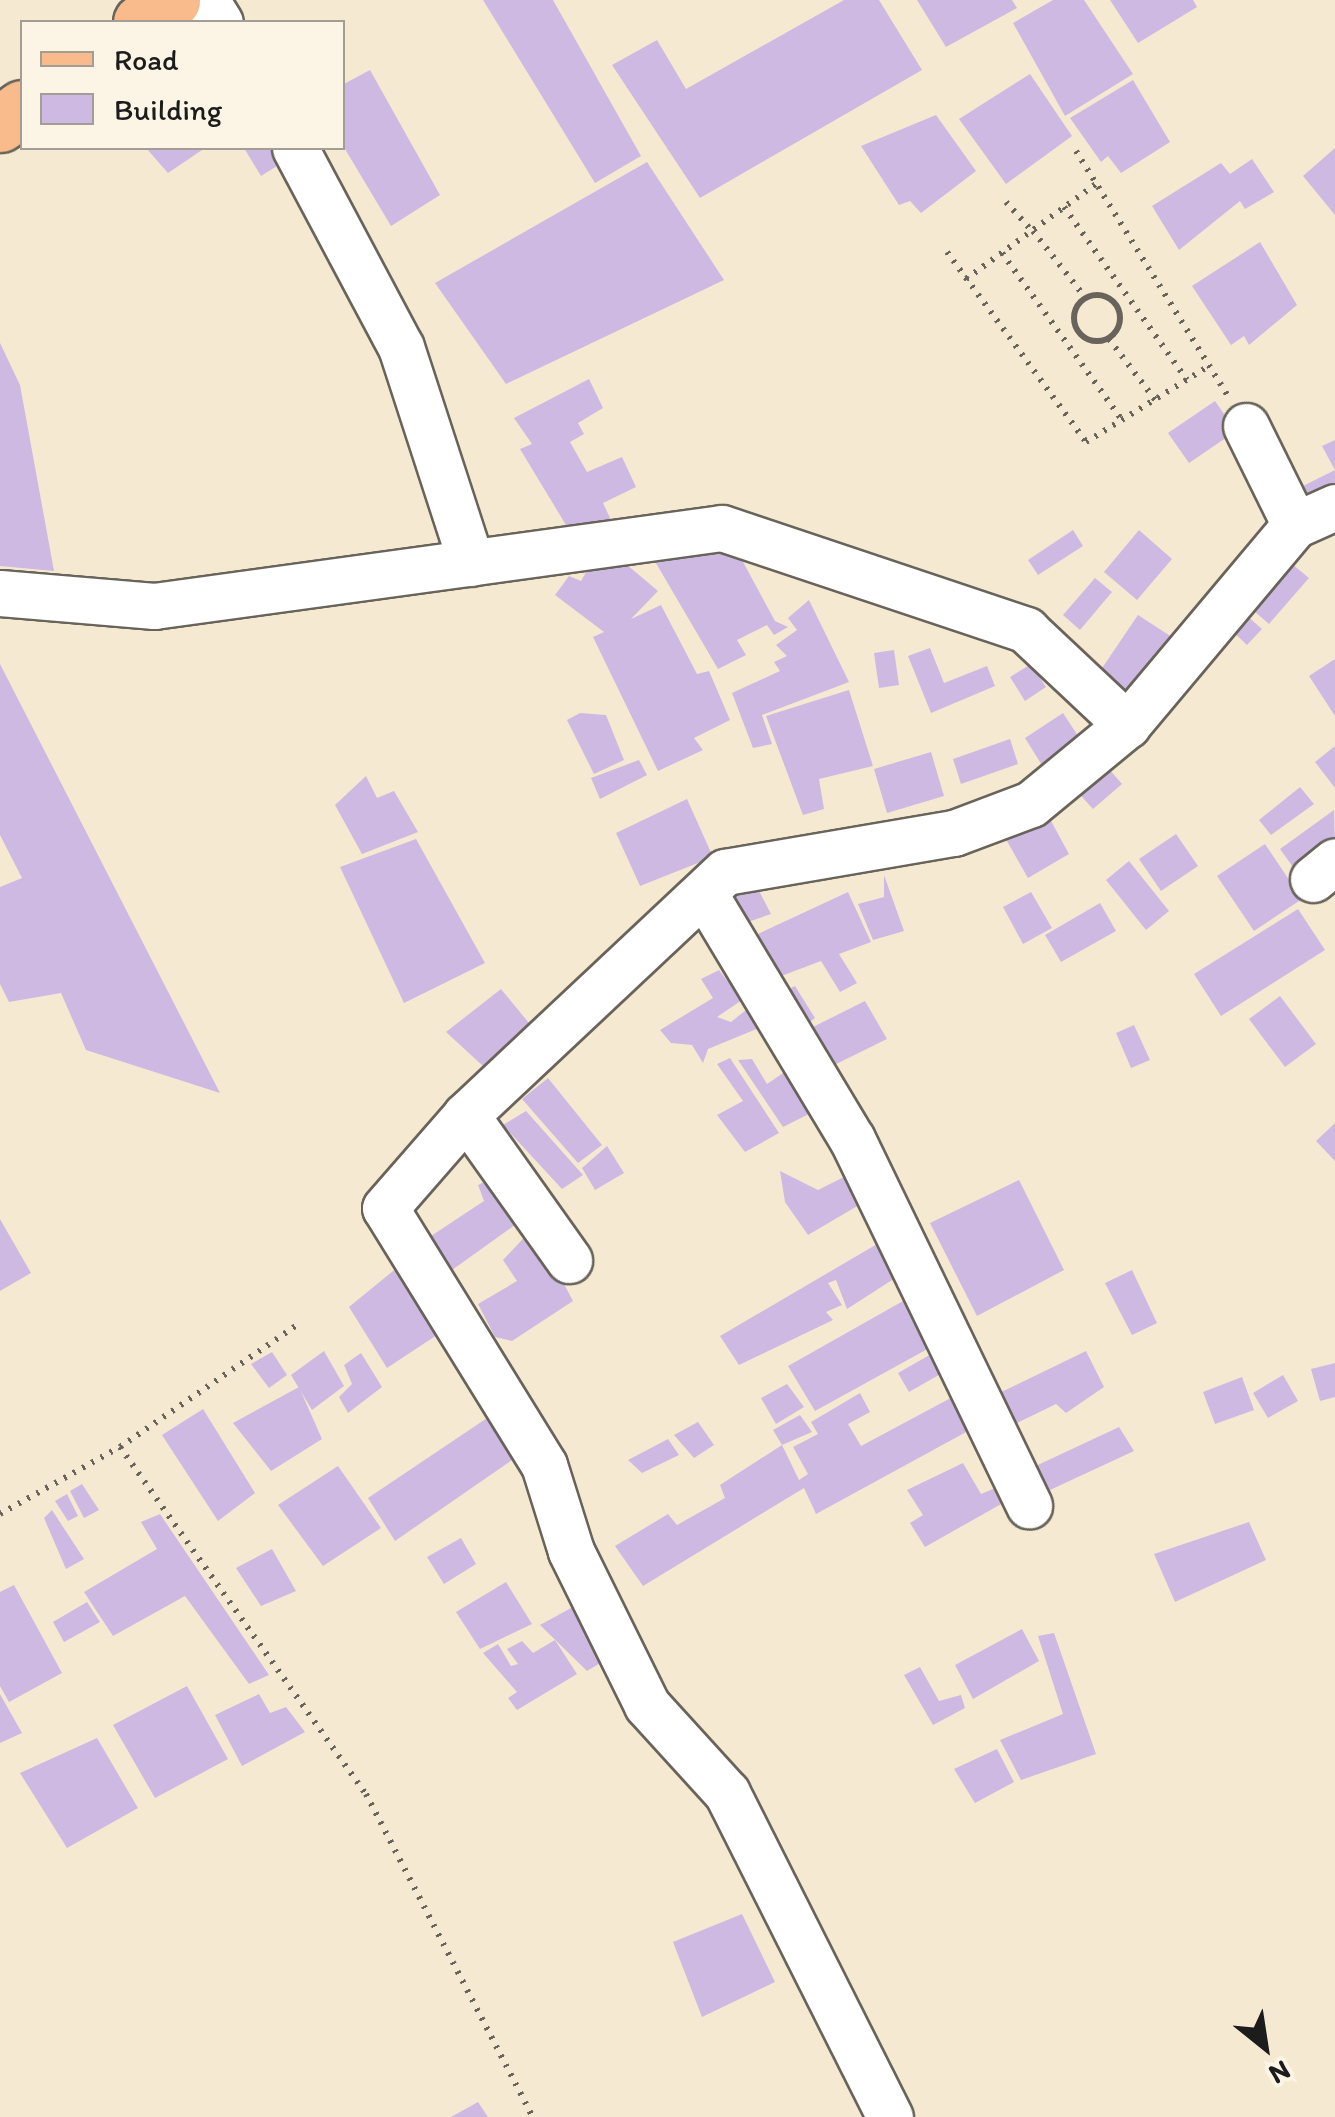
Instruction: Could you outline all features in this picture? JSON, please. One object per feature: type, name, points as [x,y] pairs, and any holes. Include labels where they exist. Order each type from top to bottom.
[{"type":"main road","points":[[143,20],[172,0]]},
{"type":"street","points":[[296,150],[401,347],[471,564]]},
{"type":"street","points":[[890,2117],[728,1793],[647,1705],[572,1550],[544,1464],[386,1222],[384,1208],[466,1115],[724,872],[954,833],[1031,804],[1127,726],[1315,516],[1246,426]]},
{"type":"street","points":[[0,593],[154,606],[722,528],[1026,630],[1127,726]]},
{"type":"street","points":[[704,893],[852,1138],[1029,1506]]},
{"type":"street","points":[[466,1115],[569,1260]]},
{"type":"path","points":[[1076,151],[1246,426]]},
{"type":"path","points":[[966,280],[1097,183]]},
{"type":"path","points":[[1006,202],[1085,297],[1118,306]]},
{"type":"path","points":[[1064,207],[1187,380]]},
{"type":"path","points":[[947,252],[1086,442],[1124,423],[1209,366]]},
{"type":"path","points":[[1002,253],[1124,423]]},
{"type":"path","points":[[1085,297],[1074,312],[1076,330],[1091,342],[1109,339],[1121,324],[1118,306]]},
{"type":"path","points":[[1118,306],[1128,298]]},
{"type":"path","points":[[1064,340],[1076,330]]},
{"type":"path","points":[[1109,339],[1156,402]]},
{"type":"path","points":[[0,1514],[120,1448],[298,1324]]},
{"type":"path","points":[[120,1448],[366,1794],[533,2117]]},
{"type":"building","points":[[483,0],[553,0],[641,156],[595,183]]},
{"type":"building","points":[[844,0],[879,0],[922,70],[700,198],[612,65],[657,40],[686,89]]},
{"type":"building","points":[[917,0],[1012,0],[1017,8],[946,47]]},
{"type":"building","points":[[1053,0],[1084,0],[1133,74],[1065,116],[1013,23]]},
{"type":"building","points":[[1110,0],[1193,0],[1197,7],[1138,43]]},
{"type":"building","points":[[370,70],[440,195],[391,226],[345,149],[345,83]]},
{"type":"building","points":[[1030,74],[1072,136],[1006,184],[959,119]]},
{"type":"building","points":[[1133,80],[1170,142],[1121,173],[1108,156],[1101,162],[1070,118]]},
{"type":"building","points":[[936,115],[976,171],[921,213],[910,201],[899,205],[861,146]]},
{"type":"building","points":[[1335,148],[1335,215],[1303,176]]},
{"type":"building","points":[[148,150],[202,150],[168,173]]},
{"type":"building","points":[[245,150],[290,150],[293,156],[261,176]]},
{"type":"building","points":[[1252,159],[1274,192],[1245,209],[1240,201],[1179,250],[1152,206],[1221,163],[1230,174]]},
{"type":"building","points":[[647,162],[724,280],[506,384],[435,283]]},
{"type":"building","points":[[1260,242],[1297,305],[1249,345],[1244,336],[1231,345],[1192,286]]},
{"type":"building","points":[[0,343],[20,385],[54,571],[0,566]]},
{"type":"building","points":[[589,379],[603,408],[578,423],[584,434],[570,442],[587,472],[622,457],[636,487],[603,503],[611,520],[572,535],[520,449],[532,444],[514,418]]},
{"type":"building","points":[[1215,401],[1236,431],[1189,463],[1168,433]]},
{"type":"building","points":[[1335,440],[1335,470],[1322,446]]},
{"type":"building","points":[[1335,470],[1335,494],[1308,507],[1299,488]]},
{"type":"building","points":[[1073,530],[1083,546],[1038,575],[1028,560]]},
{"type":"building","points":[[1139,530],[1172,559],[1137,600],[1104,572]]},
{"type":"building","points":[[728,534],[775,621],[788,627],[774,635],[767,625],[737,640],[746,655],[718,669],[653,558]]},
{"type":"building","points":[[620,559],[658,591],[631,619],[661,605],[697,674],[709,671],[730,720],[694,738],[703,750],[658,771],[593,637],[604,632],[555,595],[569,576],[581,581],[592,562]]},
{"type":"building","points":[[1287,560],[1309,578],[1269,624],[1247,605]]},
{"type":"building","points":[[1095,578],[1112,592],[1080,630],[1063,615]]},
{"type":"building","points":[[809,600],[849,682],[762,715],[772,744],[753,748],[732,693],[780,671],[774,662],[787,656],[776,645],[797,630],[788,618]]},
{"type":"building","points":[[1245,614],[1262,629],[1247,645],[1230,629]]},
{"type":"building","points":[[1138,615],[1178,641],[1136,704],[1096,677]]},
{"type":"building","points":[[930,648],[944,683],[987,666],[995,686],[931,713],[908,656]]},
{"type":"building","points":[[894,650],[899,685],[879,688],[874,653]]},
{"type":"building","points":[[1335,659],[1335,716],[1309,676]]},
{"type":"building","points":[[0,664],[220,1093],[86,1050],[61,993],[9,1002],[0,984],[0,887],[22,878],[0,835]]},
{"type":"building","points":[[1031,664],[1046,687],[1025,701],[1010,677]]},
{"type":"building","points":[[849,690],[873,766],[819,779],[824,809],[803,815],[766,716]]},
{"type":"building","points":[[580,713],[606,715],[624,760],[594,774],[567,720]]},
{"type":"building","points":[[1063,713],[1084,745],[1045,770],[1025,738]]},
{"type":"building","points":[[1010,739],[1018,764],[961,784],[953,759]]},
{"type":"building","points":[[1335,746],[1335,788],[1315,762]]},
{"type":"building","points":[[931,752],[944,796],[887,813],[874,769]]},
{"type":"building","points":[[639,760],[647,775],[600,799],[591,778]]},
{"type":"building","points":[[1102,761],[1122,784],[1093,809],[1073,787]]},
{"type":"building","points":[[366,776],[377,798],[394,791],[418,832],[362,854],[335,805]]},
{"type":"building","points":[[1300,787],[1314,804],[1271,835],[1259,820]]},
{"type":"building","points":[[687,799],[713,857],[640,886],[616,833]]},
{"type":"building","points":[[1045,810],[1069,854],[1028,878],[1003,834]]},
{"type":"building","points":[[1334,810],[1335,847],[1298,874],[1280,849]]},
{"type":"building","points":[[1176,834],[1198,866],[1161,891],[1139,859]]},
{"type":"building","points":[[416,839],[485,963],[404,1003],[340,867]]},
{"type":"building","points":[[1265,844],[1302,899],[1254,931],[1217,876]]},
{"type":"building","points":[[1129,861],[1169,911],[1146,930],[1106,880]]},
{"type":"building","points":[[884,875],[904,931],[873,940],[858,904],[884,897]]},
{"type":"building","points":[[755,883],[771,914],[736,926],[731,913],[742,907],[730,893]]},
{"type":"building","points":[[848,892],[871,942],[839,954],[857,983],[840,992],[821,961],[768,981],[745,940]]},
{"type":"building","points":[[1031,892],[1052,928],[1023,944],[1003,907]]},
{"type":"building","points":[[1100,903],[1116,931],[1061,962],[1045,935]]},
{"type":"building","points":[[1298,909],[1325,950],[1221,1016],[1194,974]]},
{"type":"building","points":[[719,970],[742,1000],[717,1017],[731,1022],[746,1010],[759,1028],[708,1049],[703,1063],[692,1045],[671,1043],[660,1030],[713,998],[701,979]]},
{"type":"building","points":[[795,986],[815,1018],[798,1031],[775,995]]},
{"type":"building","points":[[501,989],[533,1028],[484,1067],[446,1032]]},
{"type":"building","points":[[1280,996],[1316,1044],[1285,1067],[1249,1019]]},
{"type":"building","points":[[865,1001],[887,1039],[824,1070],[799,1034]]},
{"type":"building","points":[[1134,1025],[1150,1060],[1131,1068],[1116,1033]]},
{"type":"building","points":[[730,1058],[779,1133],[745,1152],[717,1115],[743,1101],[717,1064]]},
{"type":"building","points":[[752,1059],[767,1084],[789,1069],[815,1111],[783,1127],[738,1060]]},
{"type":"building","points":[[548,1078],[602,1145],[578,1163],[522,1099]]},
{"type":"building","points":[[526,1111],[583,1175],[562,1189],[503,1125]]},
{"type":"building","points":[[1335,1123],[1335,1161],[1316,1141]]},
{"type":"building","points":[[607,1146],[624,1173],[595,1190],[582,1168]]},
{"type":"building","points":[[780,1171],[818,1190],[854,1172],[871,1198],[808,1235],[785,1202]]},
{"type":"building","points":[[492,1178],[522,1220],[452,1270],[431,1236],[484,1201],[478,1185]]},
{"type":"building","points":[[1019,1180],[1064,1270],[977,1316],[930,1223]]},
{"type":"building","points":[[0,1219],[31,1273],[0,1291]]},
{"type":"building","points":[[534,1227],[573,1301],[512,1341],[495,1337],[478,1304],[517,1281],[503,1260]]},
{"type":"building","points":[[884,1240],[903,1273],[847,1309],[836,1280],[828,1283],[842,1305],[826,1312],[833,1320],[739,1365],[720,1336]]},
{"type":"building","points":[[404,1262],[446,1329],[387,1368],[349,1307]]},
{"type":"building","points":[[1132,1270],[1157,1323],[1132,1335],[1105,1283]]},
{"type":"building","points":[[919,1292],[942,1341],[815,1411],[788,1366]]},
{"type":"building","points":[[940,1349],[951,1368],[909,1392],[898,1373]]},
{"type":"building","points":[[324,1351],[344,1386],[312,1410],[291,1375]]},
{"type":"building","points":[[1086,1351],[1104,1387],[1066,1413],[1056,1404],[1007,1428],[991,1397]]},
{"type":"building","points":[[272,1352],[287,1375],[269,1388],[251,1364]]},
{"type":"building","points":[[361,1353],[382,1387],[348,1413],[339,1397],[352,1384],[344,1365]]},
{"type":"building","points":[[1335,1363],[1335,1397],[1320,1401],[1311,1369]]},
{"type":"building","points":[[1283,1375],[1298,1401],[1268,1418],[1253,1393]]},
{"type":"building","points":[[1242,1377],[1254,1410],[1215,1424],[1203,1392]]},
{"type":"building","points":[[787,1384],[804,1407],[776,1424],[761,1398]]},
{"type":"building","points":[[299,1387],[322,1439],[271,1471],[233,1423]]},
{"type":"building","points":[[962,1392],[979,1425],[816,1514],[804,1488],[643,1586],[615,1546],[668,1514],[677,1525],[725,1498],[720,1485],[782,1445],[799,1480],[808,1474],[793,1447],[818,1434],[811,1422],[860,1393],[870,1412],[848,1424],[861,1446]]},
{"type":"building","points":[[203,1409],[255,1493],[218,1521],[162,1435]]},
{"type":"building","points":[[499,1410],[525,1451],[395,1541],[368,1498]]},
{"type":"building","points":[[800,1415],[812,1432],[782,1445],[773,1430]]},
{"type":"building","points":[[698,1422],[714,1445],[694,1458],[674,1435]]},
{"type":"building","points":[[1119,1427],[1134,1451],[1037,1496],[1025,1471]]},
{"type":"building","points":[[668,1439],[679,1455],[642,1473],[628,1460]]},
{"type":"building","points":[[963,1463],[981,1494],[995,1488],[1003,1503],[925,1547],[910,1523],[923,1515],[907,1490]]},
{"type":"building","points":[[338,1466],[381,1528],[323,1566],[278,1505]]},
{"type":"building","points":[[82,1484],[99,1510],[84,1518],[70,1491]]},
{"type":"building","points":[[67,1494],[78,1516],[68,1521],[55,1501]]},
{"type":"building","points":[[52,1510],[84,1559],[66,1569],[44,1518]]},
{"type":"building","points":[[160,1514],[269,1675],[249,1684],[185,1596],[113,1636],[84,1592],[157,1549],[141,1522]]},
{"type":"building","points":[[1249,1522],[1266,1560],[1175,1602],[1154,1554]]},
{"type":"building","points":[[461,1538],[476,1564],[444,1584],[427,1557]]},
{"type":"building","points":[[272,1549],[296,1591],[261,1606],[236,1568]]},
{"type":"building","points":[[506,1582],[532,1624],[480,1649],[456,1612]]},
{"type":"building","points":[[14,1585],[62,1673],[9,1702],[0,1686],[0,1592]]},
{"type":"building","points":[[87,1602],[100,1622],[64,1642],[53,1622]]},
{"type":"building","points":[[582,1602],[614,1655],[587,1671],[540,1625]]},
{"type":"building","points":[[1022,1629],[1039,1661],[973,1699],[955,1665]]},
{"type":"building","points":[[1054,1633],[1096,1754],[1021,1780],[1000,1740],[1063,1714],[1038,1636]]},
{"type":"building","points":[[555,1640],[577,1674],[517,1710],[508,1698],[517,1692],[483,1653],[498,1644],[511,1666],[518,1664],[507,1649],[522,1641],[533,1653]]},
{"type":"building","points":[[920,1667],[939,1701],[961,1695],[965,1708],[933,1725],[904,1675]]},
{"type":"building","points":[[187,1686],[228,1759],[155,1798],[113,1725]]},
{"type":"building","points":[[0,1694],[22,1733],[0,1743]]},
{"type":"building","points":[[259,1694],[270,1713],[286,1707],[305,1732],[242,1766],[215,1715]]},
{"type":"building","points":[[97,1738],[138,1808],[67,1848],[20,1773]]},
{"type":"building","points":[[997,1749],[1014,1782],[975,1803],[954,1769]]},
{"type":"building","points":[[742,1914],[775,1982],[702,2017],[673,1942]]},
{"type":"building","points":[[478,2102],[488,2117],[451,2117]]}]
